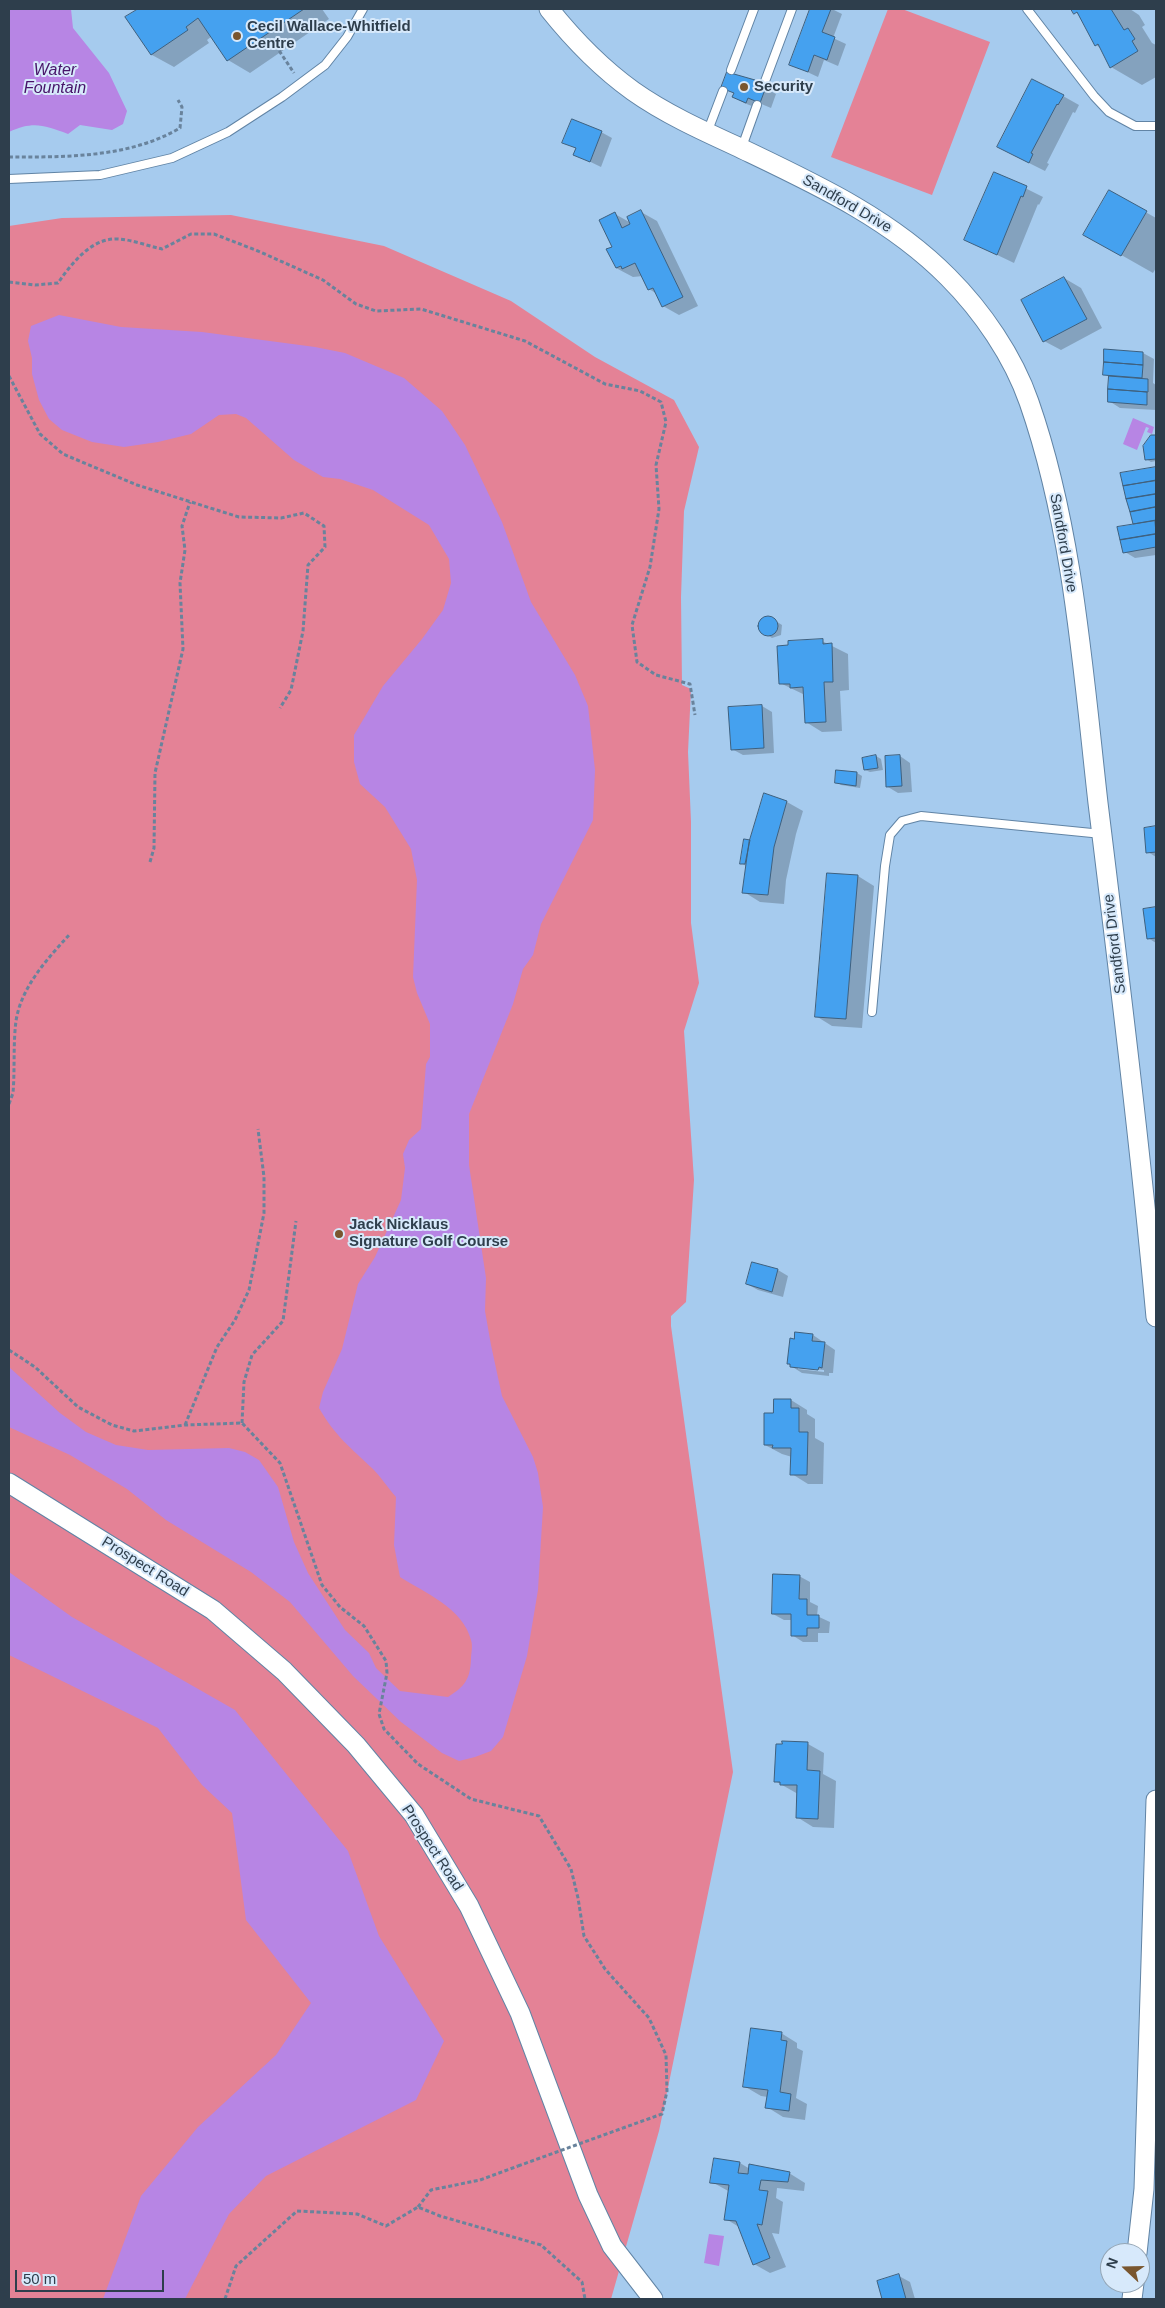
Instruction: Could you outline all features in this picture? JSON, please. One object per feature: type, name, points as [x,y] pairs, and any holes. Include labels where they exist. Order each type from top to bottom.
[{"type":"street","name":"Sandford Drive","points":[[548,9],[595,59],[632,90],[669,113],[707,133],[814,184],[871,215],[918,249],[949,277],[986,322],[1012,365],[1028,398],[1043,449],[1066,552],[1143,1178],[1156,1317]]},
{"type":"street","name":"Prospect Road","points":[[9,1483],[213,1610],[284,1671],[356,1745],[414,1815],[469,1906],[520,2013],[588,2195],[612,2246],[653,2299]]},
{"type":"street","points":[[1138,2243],[1144,2189],[1156,1800]]},
{"type":"lane","points":[[9,179],[100,175],[172,158],[228,132],[325,64],[347,37],[363,9]]},
{"type":"lane","points":[[731,70],[754,9]]},
{"type":"lane","points":[[764,84],[792,9]]},
{"type":"lane","points":[[1027,9],[1094,96],[1109,112],[1135,126],[1156,126]]},
{"type":"lane","points":[[707,133],[723,91]]},
{"type":"lane","points":[[741,149],[758,104]]},
{"type":"lane","points":[[872,1012],[885,866],[890,835],[902,821],[921,816],[1102,834]]},
{"type":"path","points":[[272,40],[300,83]]},
{"type":"path","points":[[9,157],[58,157],[123,149],[145,144],[180,128],[182,107],[178,100]]},
{"type":"path","points":[[9,282],[35,285],[58,283],[71,264],[93,245],[118,238],[162,249],[191,234],[214,234],[326,281],[356,304],[376,311],[421,309],[525,341],[605,384],[640,391],[661,402],[666,422],[656,465],[659,509],[650,567],[632,624],[637,662],[656,675],[690,684],[695,715]]},
{"type":"path","points":[[9,376],[40,434],[63,454],[137,485],[239,517],[281,518],[304,512],[324,526],[325,547],[308,565],[303,631],[291,690],[280,708]]},
{"type":"path","points":[[150,862],[154,848],[155,773],[183,648],[180,583],[185,550],[182,526],[190,502]]},
{"type":"path","points":[[9,1104],[13,1093],[16,1020],[22,1000],[43,964],[70,934]]},
{"type":"path","points":[[185,1424],[216,1348],[235,1320],[249,1290],[264,1213],[264,1177],[258,1129]]},
{"type":"path","points":[[225,2299],[236,2266],[297,2210],[357,2214],[386,2226],[418,2207],[431,2190],[480,2180],[662,2114],[668,2091],[666,2055],[649,2018],[605,1969],[584,1936],[571,1869],[539,1816],[471,1799],[418,1764],[384,1730],[379,1714],[388,1673],[386,1661],[364,1626],[340,1607],[322,1585],[280,1463],[242,1423],[244,1382],[252,1355],[283,1321],[296,1221]]},
{"type":"path","points":[[9,1350],[35,1367],[78,1407],[112,1425],[134,1432],[185,1424],[242,1423]]},
{"type":"path","points":[[418,2207],[440,2216],[542,2245],[582,2282],[585,2299]]},
{"type":"shaded area","points":[[888,9],[902,9],[990,42],[932,195],[831,157]]},
{"type":"shaded area","name":"Jack Nicklaus Signature Golf Course","points":[[231,215],[384,246],[511,301],[595,357],[674,400],[699,447],[684,511],[681,597],[682,685],[691,689],[688,752],[691,822],[691,923],[699,983],[684,1031],[694,1180],[686,1302],[671,1316],[671,1326],[733,1772],[659,2131],[611,2299],[9,2299],[9,226],[62,218]]},
{"type":"water","name":"Water Fountain","points":[[9,9],[71,9],[73,28],[109,73],[127,111],[123,124],[112,130],[80,125],[68,134],[38,125],[25,126],[9,132]]},
{"type":"water","points":[[59,315],[121,327],[202,332],[315,347],[345,353],[404,378],[442,411],[465,445],[502,522],[531,602],[575,675],[588,706],[595,770],[593,820],[541,924],[533,955],[523,969],[513,1004],[469,1114],[469,1165],[486,1278],[485,1311],[491,1345],[502,1396],[533,1457],[538,1473],[543,1507],[538,1590],[527,1656],[503,1737],[491,1751],[475,1757],[459,1761],[442,1753],[401,1722],[353,1676],[290,1602],[251,1572],[166,1520],[127,1489],[70,1455],[9,1427],[9,1367],[60,1413],[86,1432],[116,1445],[148,1450],[229,1448],[245,1452],[259,1460],[278,1487],[294,1542],[308,1573],[345,1630],[369,1653],[376,1668],[400,1691],[448,1697],[466,1682],[472,1647],[467,1629],[452,1610],[400,1577],[394,1545],[396,1497],[376,1472],[337,1434],[319,1408],[323,1392],[342,1349],[358,1284],[375,1257],[401,1200],[405,1168],[403,1154],[409,1140],[421,1129],[426,1064],[430,1057],[430,1024],[417,993],[413,977],[417,880],[411,849],[385,807],[360,784],[354,762],[354,735],[383,686],[443,610],[451,583],[449,559],[429,525],[373,490],[340,479],[323,477],[294,460],[246,418],[236,414],[219,415],[191,434],[158,442],[124,447],[92,442],[62,430],[49,419],[39,400],[32,374],[32,358],[28,341],[31,326]]},
{"type":"water","points":[[1133,418],[1154,427],[1152,434],[1147,432],[1149,428],[1146,427],[1137,450],[1123,444]]},
{"type":"water","points":[[9,1572],[72,1617],[235,1710],[348,1851],[379,1936],[444,2041],[416,2100],[266,2176],[229,2214],[185,2299],[103,2299],[141,2196],[198,2127],[276,2055],[311,2003],[246,1920],[232,1813],[202,1785],[158,1728],[9,1655]]},
{"type":"water","points":[[709,2234],[724,2236],[719,2266],[704,2263]]},
{"type":"building","name":"Cecil Wallace-Whitfield Centre","points":[[138,9],[304,9],[227,61],[198,18],[186,27],[188,30],[151,55],[125,17]]},
{"type":"building","points":[[810,9],[831,9],[822,32],[835,37],[827,60],[814,55],[808,72],[789,65]]},
{"type":"building","points":[[1071,9],[1111,9],[1124,30],[1128,28],[1135,39],[1132,41],[1138,51],[1110,68],[1098,44],[1095,46],[1077,12],[1074,14]]},
{"type":"building","name":"Security","points":[[727,72],[755,80],[754,83],[766,87],[760,103],[748,98],[746,103],[732,97],[734,93],[721,88]]},
{"type":"building","points":[[1032,79],[1064,95],[1057,104],[1031,153],[1033,154],[1029,163],[997,147]]},
{"type":"building","points":[[572,119],[602,131],[590,162],[573,155],[576,148],[562,143]]},
{"type":"building","points":[[994,172],[1027,186],[1023,197],[1021,196],[997,255],[964,240]]},
{"type":"building","points":[[1109,190],[1147,211],[1121,256],[1083,235]]},
{"type":"building","points":[[641,210],[683,297],[662,307],[653,288],[648,290],[635,263],[622,269],[621,266],[616,268],[606,249],[612,247],[599,220],[615,212],[622,228],[630,224],[627,217]]},
{"type":"building","points":[[1064,277],[1087,319],[1043,342],[1021,300]]},
{"type":"building","points":[[1104,349],[1143,352],[1143,365],[1104,362]]},
{"type":"building","points":[[1104,362],[1143,365],[1142,378],[1103,375]]},
{"type":"building","points":[[1109,376],[1148,379],[1148,392],[1108,389]]},
{"type":"building","points":[[1108,389],[1147,392],[1147,405],[1108,402]]},
{"type":"building","points":[[1151,435],[1156,435],[1156,459],[1145,460],[1143,446]]},
{"type":"building","points":[[1156,467],[1156,480],[1123,486],[1120,473]]},
{"type":"building","points":[[1156,481],[1156,494],[1126,499],[1123,486]]},
{"type":"building","points":[[1156,494],[1156,507],[1130,512],[1126,499]]},
{"type":"building","points":[[1156,507],[1156,520],[1133,524],[1130,512]]},
{"type":"building","points":[[1155,521],[1156,534],[1120,540],[1117,527]]},
{"type":"building","points":[[1156,534],[1156,547],[1123,553],[1120,540]]},
{"type":"building","points":[[768,616],[775,619],[778,626],[775,633],[768,636],[761,633],[758,626],[761,619]]},
{"type":"building","points":[[823,639],[823,644],[832,643],[833,682],[824,682],[826,722],[805,723],[803,687],[790,688],[790,684],[779,684],[777,646],[788,645],[788,641]]},
{"type":"building","points":[[762,705],[764,748],[731,750],[728,707]]},
{"type":"building","points":[[876,755],[878,768],[864,770],[862,758]]},
{"type":"building","points":[[900,755],[902,786],[886,787],[885,756]]},
{"type":"building","points":[[836,770],[857,772],[856,786],[835,783]]},
{"type":"building","points":[[764,793],[787,801],[774,847],[768,895],[742,893],[749,842]]},
{"type":"building","points":[[1156,826],[1156,852],[1146,853],[1144,828]]},
{"type":"building","points":[[744,839],[750,840],[745,864],[740,864]]},
{"type":"building","points":[[827,873],[858,875],[846,1019],[815,1017]]},
{"type":"building","points":[[1156,907],[1156,938],[1147,939],[1143,909]]},
{"type":"building","points":[[752,1262],[778,1269],[772,1292],[746,1284]]},
{"type":"building","points":[[795,1332],[813,1334],[812,1341],[825,1342],[822,1368],[819,1367],[818,1370],[790,1367],[790,1364],[787,1364],[790,1338],[794,1339]]},
{"type":"building","points":[[774,1399],[791,1399],[791,1408],[799,1408],[799,1432],[808,1432],[807,1475],[790,1475],[791,1448],[772,1448],[773,1445],[764,1445],[764,1413],[773,1413]]},
{"type":"building","points":[[773,1574],[800,1575],[799,1599],[807,1599],[807,1615],[819,1615],[819,1628],[807,1628],[807,1636],[791,1636],[791,1614],[772,1614]]},
{"type":"building","points":[[782,1741],[808,1742],[807,1770],[820,1771],[818,1819],[796,1818],[797,1785],[780,1785],[780,1782],[774,1782],[776,1744],[782,1744]]},
{"type":"building","points":[[751,2028],[782,2032],[781,2040],[787,2041],[780,2092],[791,2094],[789,2111],[765,2108],[768,2090],[743,2087]]},
{"type":"building","points":[[714,2158],[740,2162],[738,2173],[748,2174],[749,2164],[790,2172],[788,2182],[761,2180],[759,2190],[768,2191],[762,2225],[757,2224],[770,2258],[753,2265],[736,2221],[724,2220],[729,2185],[710,2183]]},
{"type":"building","points":[[899,2274],[906,2299],[882,2299],[877,2281]]},
{"type":"place","name":"Cecil Wallace-Whitfield Centre","points":[[237,36]]},
{"type":"place","name":"Security","points":[[744,87]]},
{"type":"place","name":"Jack Nicklaus Signature Golf Course","points":[[339,1234]]}]
